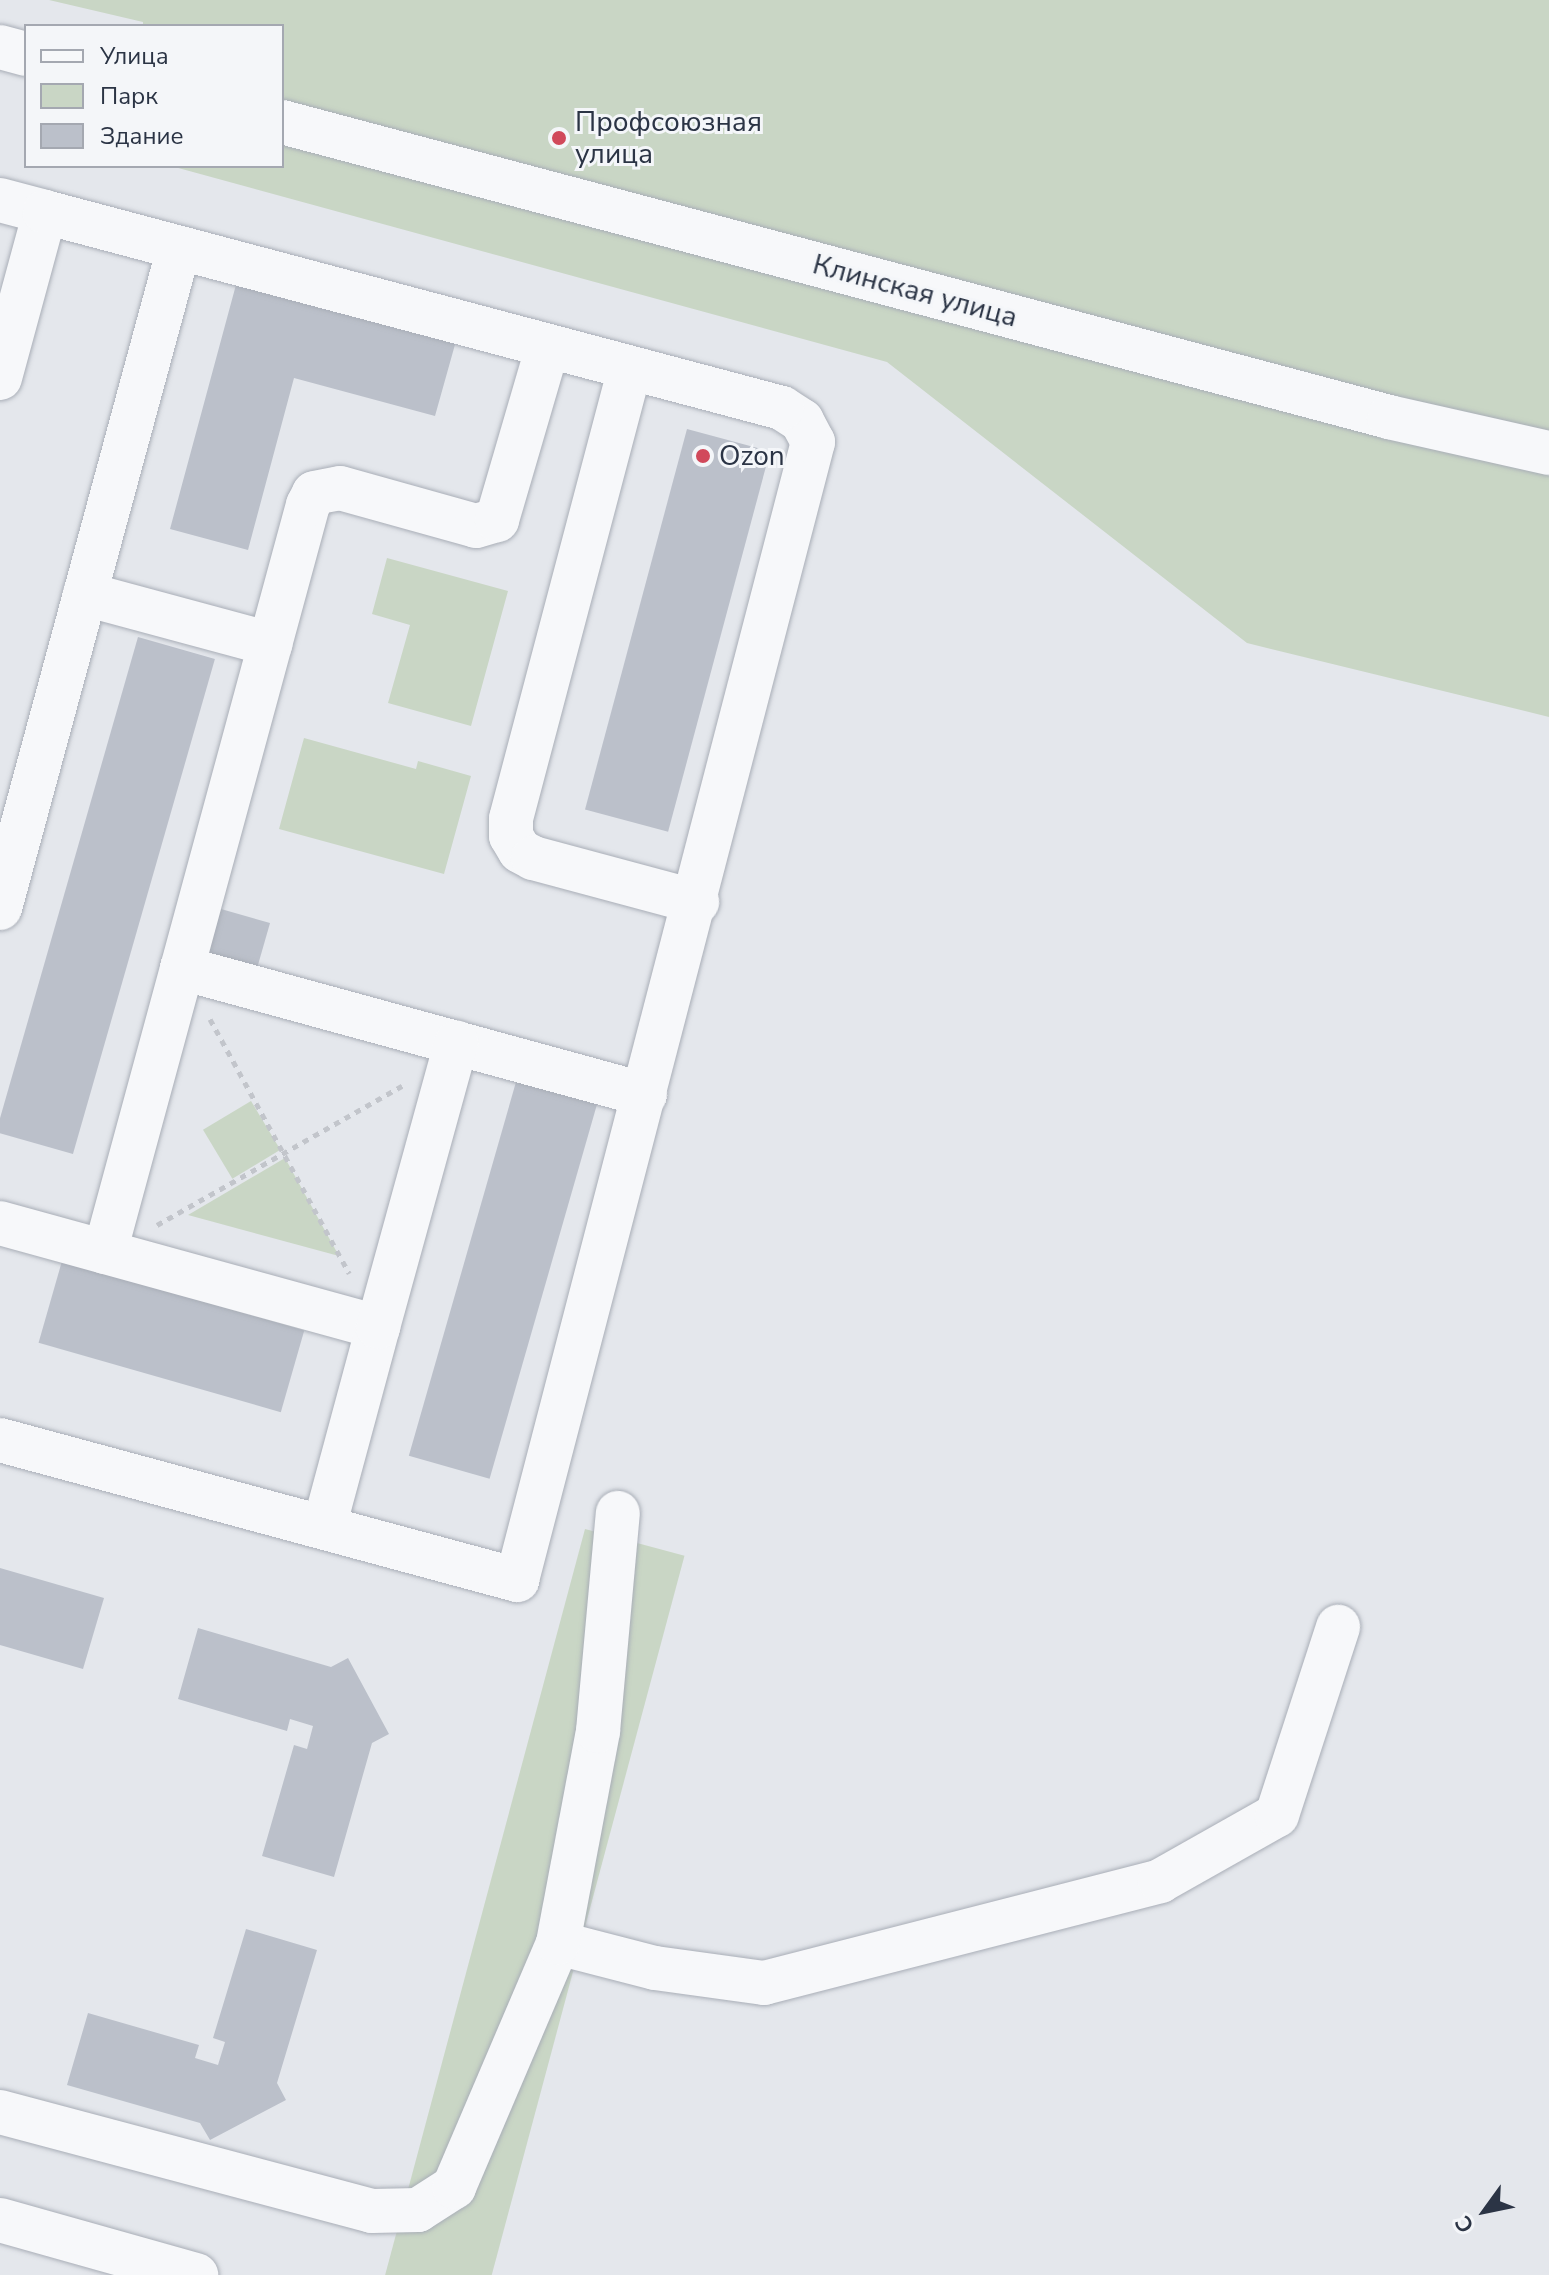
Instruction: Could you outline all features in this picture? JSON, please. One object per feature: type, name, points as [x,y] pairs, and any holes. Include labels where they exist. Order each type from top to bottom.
[{"type":"street","points":[[0,47],[24,53]]},
{"type":"street","name":"Клинская улица","points":[[284,123],[1389,417],[1549,453]]},
{"type":"street","points":[[0,200],[782,408],[802,421],[813,442],[697,902],[517,1580],[0,1440]]},
{"type":"street","points":[[0,378],[45,212]]},
{"type":"street","points":[[0,908],[179,248]]},
{"type":"street","points":[[106,1252],[270,644],[314,493],[340,488],[476,526],[497,520],[548,346]]},
{"type":"street","points":[[630,368],[511,819],[511,836],[520,851],[533,858],[697,902]]},
{"type":"street","points":[[85,594],[270,644]]},
{"type":"street","points":[[182,968],[454,1050],[645,1095]]},
{"type":"street","points":[[324,1527],[454,1050]]},
{"type":"street","points":[[0,1223],[378,1327]]},
{"type":"street","points":[[0,2112],[372,2211],[418,2210],[454,2187],[558,1943],[598,1731],[618,1513]]},
{"type":"street","points":[[558,1943],[655,1968],[764,1983],[1160,1881],[1277,1815],[1338,1627]]},
{"type":"street","points":[[0,2220],[196,2275]]},
{"type":"path","points":[[182,968],[378,1327]]},
{"type":"path","points":[[106,1252],[283,1153],[454,1050]]},
{"type":"green space","points":[[49,0],[1549,0],[1549,717],[1247,643],[887,362],[178,168],[284,168],[284,24],[143,22]]},
{"type":"green space","points":[[387,558],[508,591],[471,726],[388,703],[410,625],[372,614]]},
{"type":"green space","points":[[304,738],[416,769],[418,761],[471,776],[444,874],[279,829]]},
{"type":"green space","points":[[251,1101],[280,1150],[232,1179],[203,1130]]},
{"type":"green space","points":[[285,1158],[339,1256],[188,1215]]},
{"type":"green space","points":[[585,1529],[684,1556],[492,2275],[385,2275]]},
{"type":"building","points":[[237,281],[456,341],[435,416],[294,378],[248,550],[170,529]]},
{"type":"building","points":[[687,429],[770,451],[668,832],[585,810]]},
{"type":"building","points":[[138,637],[215,659],[73,1154],[0,1133],[0,1118]]},
{"type":"building","points":[[221,909],[270,923],[256,971],[207,957]]},
{"type":"building","points":[[518,1075],[599,1098],[490,1479],[409,1456]]},
{"type":"building","points":[[62,1261],[304,1330],[281,1412],[39,1343]]},
{"type":"building","points":[[0,1568],[104,1598],[83,1669],[0,1645]]},
{"type":"building","points":[[198,1628],[331,1667],[348,1658],[389,1734],[372,1743],[334,1877],[262,1856],[294,1745],[307,1749],[313,1726],[290,1719],[287,1731],[178,1699]]},
{"type":"building","points":[[246,1929],[317,1950],[277,2083],[286,2100],[210,2140],[200,2123],[67,2085],[88,2013],[199,2045],[195,2058],[218,2065],[225,2042],[213,2038]]},
{"type":"place","name":"Профсоюзная улица","points":[[559,138]]},
{"type":"place","name":"Ozon","points":[[703,456]]}]
